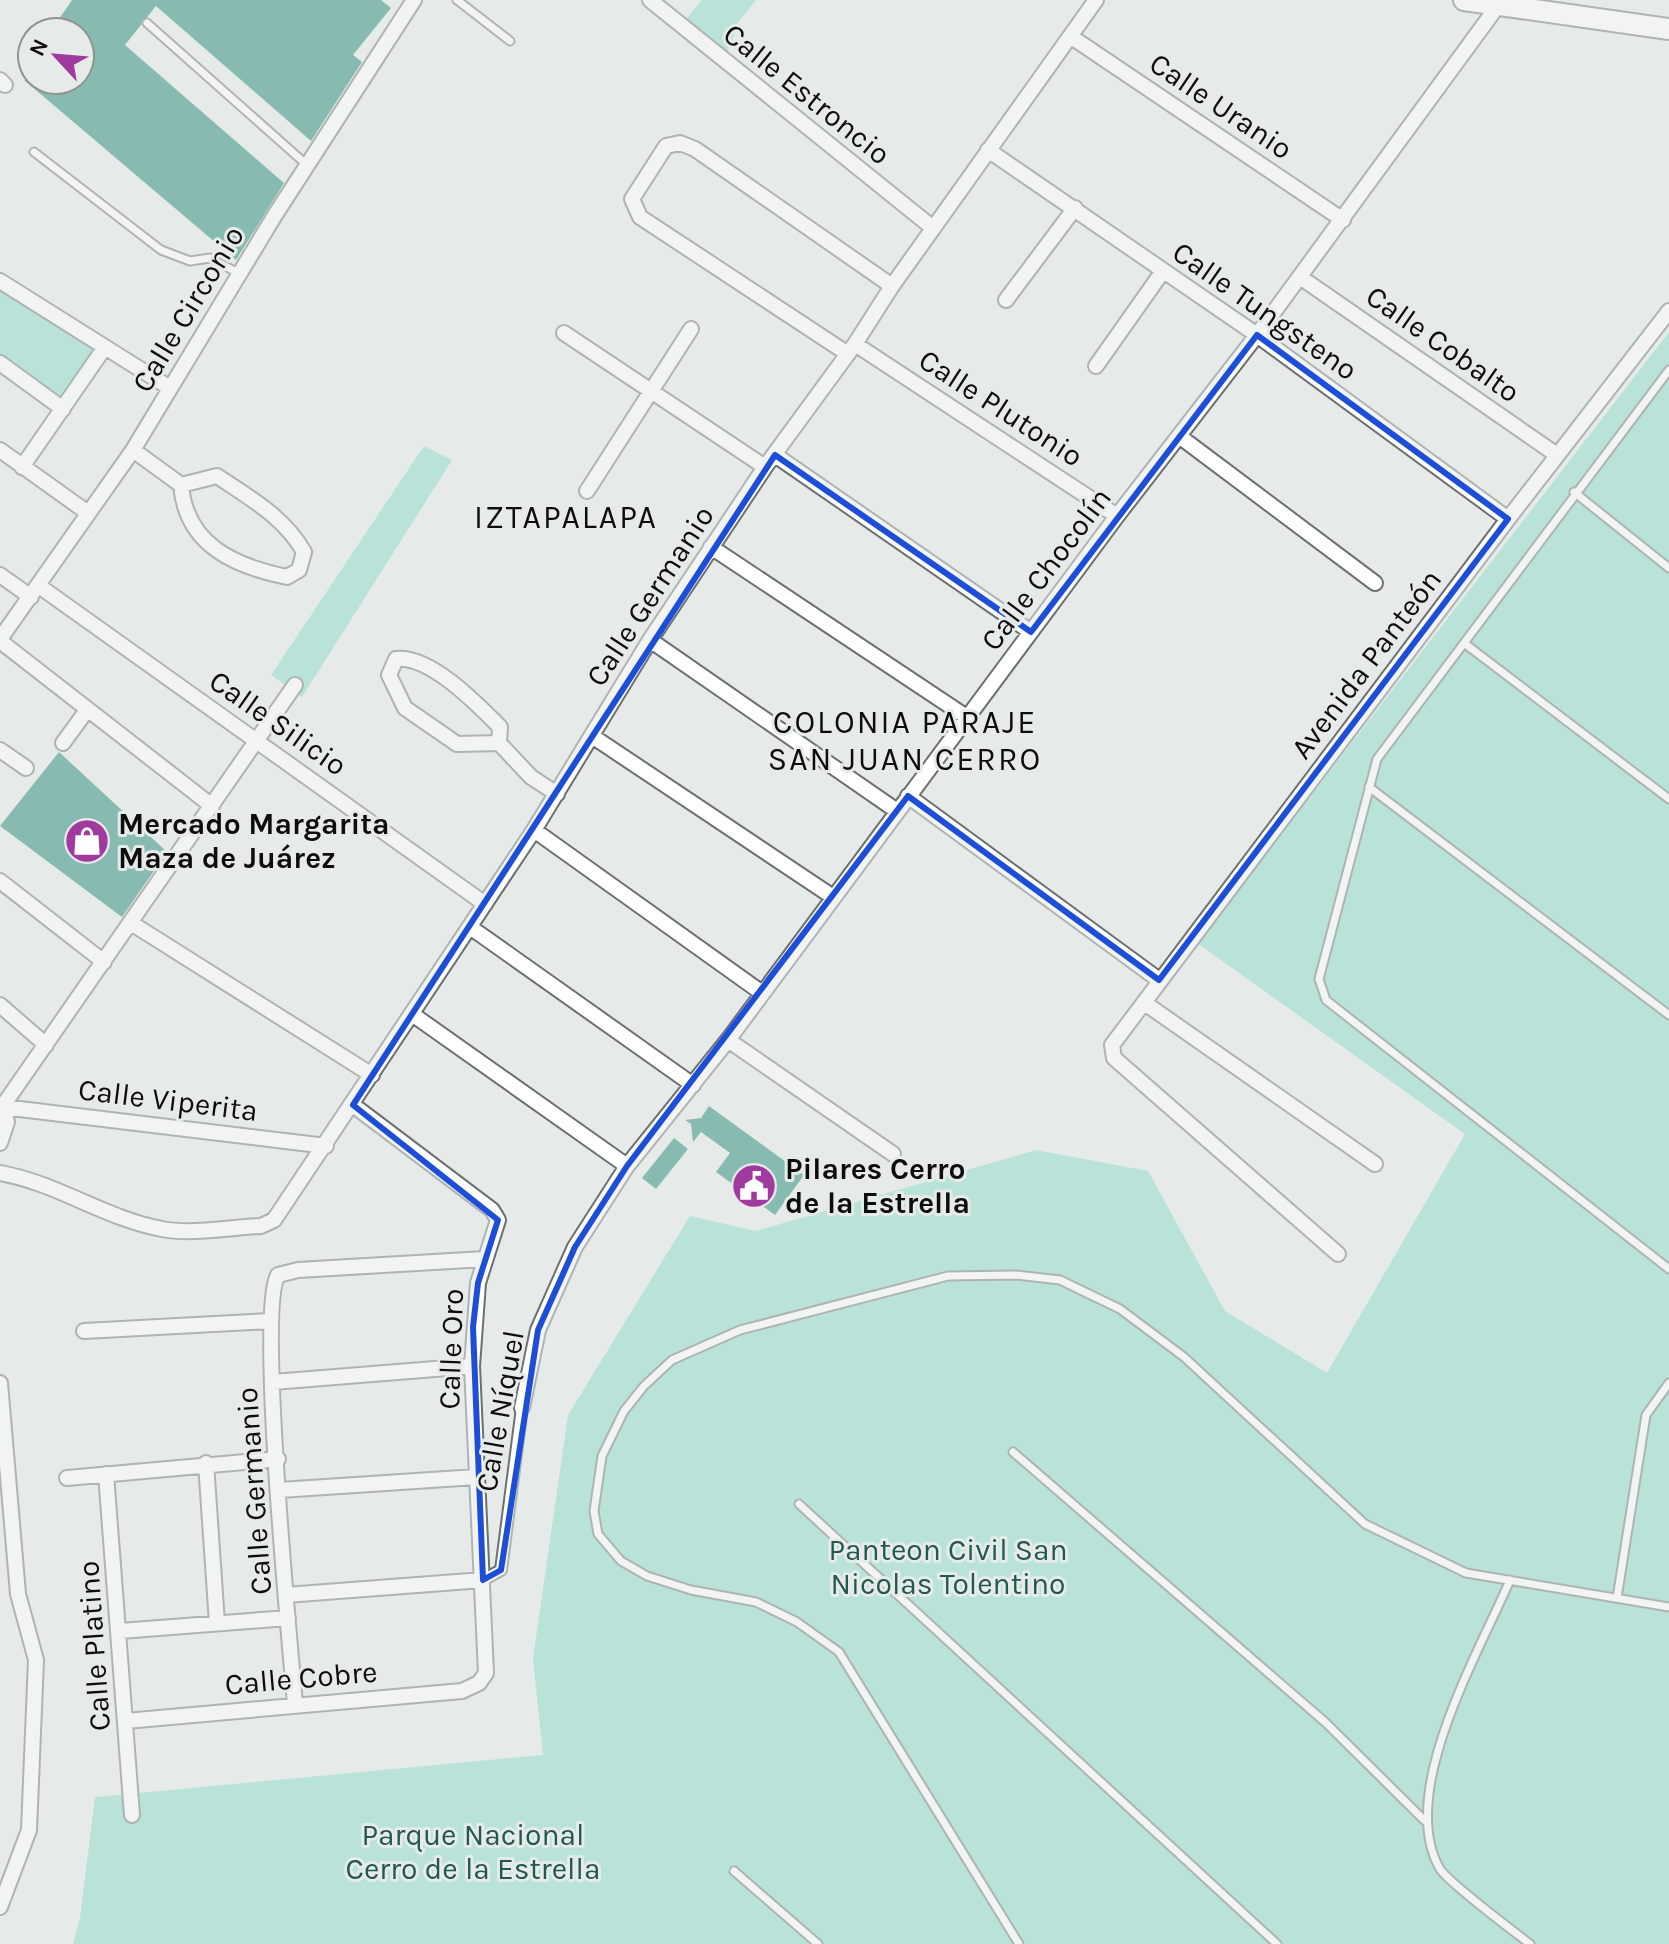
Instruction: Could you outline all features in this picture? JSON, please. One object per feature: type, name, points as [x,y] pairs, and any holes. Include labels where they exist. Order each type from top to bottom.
[{"type":"main road","points":[[1464,0],[1501,2],[1669,29]]},
{"type":"street","name":"Calle Circonio","points":[[0,640],[133,450],[307,165],[414,0]]},
{"type":"street","name":"Calle Estroncio","points":[[650,0],[933,228]]},
{"type":"street","name":"Calle Germanio","points":[[0,1173],[34,1179],[103,1210],[164,1230],[261,1226],[274,1220],[534,830],[650,640],[711,547],[1096,0]]},
{"type":"street","name":"Calle Chocolín","points":[[627,1166],[728,1040],[1117,516],[1343,220],[1501,2]]},
{"type":"street","name":"Calle Uranio","points":[[1070,36],[1343,220]]},
{"type":"street","name":"Calle Plutonio","points":[[892,286],[695,149],[680,143],[666,146],[632,199],[640,217],[1117,516]]},
{"type":"street","name":"Calle Tungsteno","points":[[988,150],[1257,335],[1508,519]]},
{"type":"street","points":[[1006,300],[1075,208]]},
{"type":"street","points":[[1096,366],[1163,271]]},
{"type":"street","name":"Calle Cobalto","points":[[1300,277],[1557,455]]},
{"type":"street","points":[[0,281],[170,388]]},
{"type":"street","name":"Avenida Panteón","points":[[1338,1254],[1111,1052],[1112,1045],[1146,1004],[1159,980],[1508,519],[1669,311]]},
{"type":"street","points":[[587,491],[691,329]]},
{"type":"street","points":[[564,333],[765,467]]},
{"type":"street","points":[[22,467],[105,347]]},
{"type":"street","points":[[0,363],[63,409]]},
{"type":"street","points":[[1179,436],[1375,583]]},
{"type":"street","points":[[0,450],[88,513]]},
{"type":"street","points":[[133,450],[181,485]]},
{"type":"street","points":[[775,455],[1031,632]]},
{"type":"street","points":[[217,476],[265,508],[292,531],[304,552],[299,570],[287,577],[253,570],[223,557],[198,534],[182,504],[181,485],[217,476]]},
{"type":"street","points":[[711,547],[968,718]]},
{"type":"street","name":"Calle Silicio","points":[[0,575],[35,592],[258,740],[485,904]]},
{"type":"street","points":[[0,640],[212,806]]},
{"type":"street","points":[[650,640],[897,811]]},
{"type":"street","points":[[499,743],[457,744],[405,708],[389,675],[396,659],[409,657],[461,688],[500,727],[499,743],[531,777],[557,794]]},
{"type":"street","points":[[0,1143],[7,1122],[1,1108],[295,685]]},
{"type":"street","points":[[63,743],[87,710]]},
{"type":"street","points":[[592,736],[833,897]]},
{"type":"street","points":[[0,750],[26,768]]},
{"type":"street","points":[[908,796],[1159,980]]},
{"type":"street","points":[[534,830],[762,993]]},
{"type":"street","points":[[0,881],[104,962]]},
{"type":"street","points":[[131,923],[372,1075]]},
{"type":"street","points":[[470,927],[693,1085]]},
{"type":"street","points":[[1146,1004],[1375,1164]]},
{"type":"street","points":[[0,1005],[46,1045]]},
{"type":"street","points":[[412,1014],[627,1166]]},
{"type":"street","points":[[728,1040],[893,1154]]},
{"type":"street","name":"Calle Oro","points":[[353,1105],[492,1210],[498,1220],[478,1283],[472,1366],[476,1477]]},
{"type":"street","name":"Calle Viperita","points":[[1,1108],[326,1146]]},
{"type":"street","name":"Calle Níquel","points":[[483,1580],[501,1570],[522,1408],[538,1330],[575,1247],[627,1166]]},
{"type":"street","name":"Calle Germanio","points":[[295,1704],[273,1382],[271,1290],[278,1275],[298,1270],[485,1259]]},
{"type":"street","points":[[84,1331],[270,1321]]},
{"type":"street","points":[[273,1382],[472,1366]]},
{"type":"street","points":[[0,1383],[18,1594],[36,1660],[29,1830],[0,1907]]},
{"type":"street","points":[[67,1478],[206,1463],[278,1459]]},
{"type":"street","points":[[206,1463],[217,1623]]},
{"type":"street","name":"Calle Platino","points":[[106,1474],[132,1815]]},
{"type":"street","points":[[280,1490],[476,1477]]},
{"type":"street","name":"Calle Níquel","points":[[476,1477],[488,1658],[486,1673],[479,1683]]},
{"type":"street","points":[[286,1595],[483,1580]]},
{"type":"street","points":[[120,1631],[288,1618]]},
{"type":"street","name":"Calle Cobre","points":[[126,1721],[462,1691],[479,1683]]},
{"type":"lane","points":[[457,0],[510,41]]},
{"type":"lane","points":[[147,23],[307,165]]},
{"type":"lane","points":[[34,152],[161,250],[190,261],[210,258],[240,274]]},
{"type":"lane","points":[[1669,370],[1574,492],[1377,759],[1319,979],[1326,1000],[1669,1269]]},
{"type":"lane","points":[[1574,492],[1669,568]]},
{"type":"lane","points":[[1464,643],[1669,799]]},
{"type":"lane","points":[[1369,787],[1669,1015]]},
{"type":"lane","points":[[1019,1944],[839,1652],[797,1622],[756,1602],[691,1590],[647,1576],[621,1561],[598,1534],[594,1511],[597,1478],[611,1433],[644,1386],[672,1360],[740,1330],[948,1276],[1016,1275],[1060,1280],[1120,1309],[1184,1357],[1365,1524],[1466,1573],[1669,1607]]},
{"type":"lane","points":[[1617,1598],[1646,1415],[1669,1383]]},
{"type":"lane","points":[[1013,1452],[1325,1722],[1424,1820],[1441,1870],[1530,1944]]},
{"type":"lane","points":[[799,1504],[1277,1944]]},
{"type":"lane","points":[[1424,1820],[1434,1756],[1510,1580]]},
{"type":"lane","points":[[734,1871],[818,1944]]},
{"type":"highlighted area","points":[[1257,335],[1508,519],[1159,980],[908,796],[627,1166],[575,1247],[538,1330],[501,1570],[483,1580],[473,1327],[478,1283],[498,1220],[353,1105],[775,455],[1031,632]]},
{"type":"green space","points":[[702,0],[756,0],[739,21],[724,62],[680,26]]},
{"type":"green space","points":[[0,281],[105,347],[63,409],[0,363]]},
{"type":"green space","name":"Panteon Civil San Nicolas Tolentino","points":[[1669,332],[1669,1944],[73,1944],[80,1918],[95,1797],[543,1755],[533,1659],[568,1415],[690,1216],[756,1231],[1036,1150],[1148,1171],[1225,1311],[1327,1373],[1465,1134],[1197,943]]},
{"type":"green space","points":[[424,446],[452,460],[302,697],[271,675]]},
{"type":"building","points":[[72,0],[381,0],[391,8],[353,55],[362,62],[311,141],[156,6],[125,45],[284,183],[236,260],[43,96],[96,96],[96,16],[61,16]]},
{"type":"building","name":"Mercado Margarita Maza de Juárez","points":[[59,752],[167,852],[122,917],[0,826]]},
{"type":"building","points":[[709,1106],[804,1175],[775,1215],[716,1172],[730,1153],[701,1132],[693,1142],[691,1124],[685,1120],[701,1118]]},
{"type":"building","points":[[674,1138],[688,1149],[656,1189],[642,1178]]},
{"type":"place","name":"Mercado Margarita Maza de Juárez","points":[[87,841]]},
{"type":"place","name":"Pilares Cerro de la Estrella","points":[[754,1186]]},
{"type":"district","name":"IZTAPALAPA","points":[[566,517]]},
{"type":"district","name":"COLONIA PARAJE SAN JUAN CERRO","points":[[905,740]]},
{"type":"park label","name":"Parque Nacional Cerro de la Estrella","points":[[473,1852]]}]
